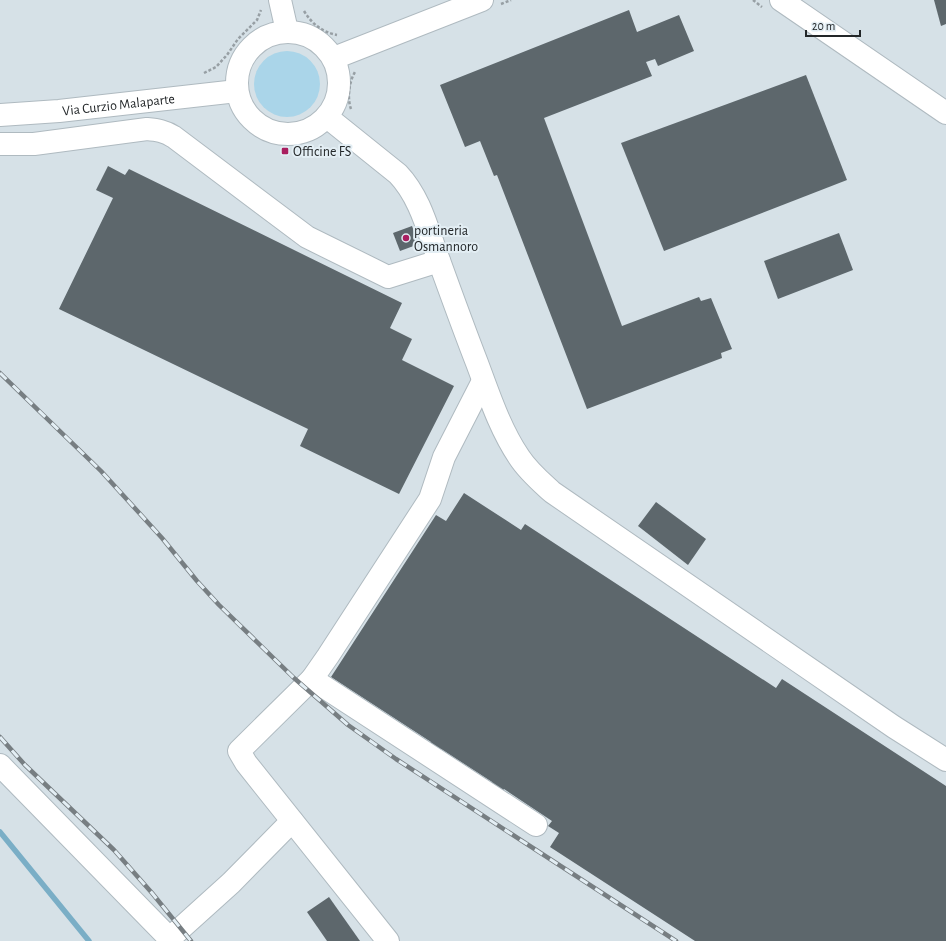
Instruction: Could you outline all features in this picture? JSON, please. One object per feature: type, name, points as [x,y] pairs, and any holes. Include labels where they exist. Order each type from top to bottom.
[{"type":"street","points":[[334,58],[482,0]]},
{"type":"street","points":[[781,0],[946,113]]},
{"type":"street","points":[[271,4],[287,31]]},
{"type":"street","points":[[287,31],[298,32],[313,38],[324,46],[334,58],[339,74],[339,88],[334,106],[327,117],[314,127],[302,132],[287,134],[272,132],[262,127],[250,117],[241,104],[238,91],[238,71],[247,52],[263,37],[287,31]]},
{"type":"street","name":"Via Curzio Malaparte","points":[[0,115],[238,91]]},
{"type":"street","points":[[327,117],[398,174],[408,184],[415,198],[439,261],[483,381],[508,440],[519,458],[534,476],[552,492],[894,727],[946,760]]},
{"type":"street","points":[[0,144],[34,144],[147,129],[166,132],[307,237],[388,277],[439,261]]},
{"type":"street","points":[[388,941],[246,763],[239,751],[312,679],[430,499],[444,457],[483,381]]},
{"type":"street","points":[[312,679],[536,825]]},
{"type":"street","points":[[0,765],[171,940],[231,883],[292,821]]},
{"type":"path","points":[[200,75],[216,67],[222,61],[238,40],[271,4]]},
{"type":"path","points":[[302,6],[310,21],[319,29],[330,34],[341,36]]},
{"type":"shaded area","points":[[287,51],[299,54],[310,61],[317,72],[320,84],[317,96],[310,107],[299,114],[287,117],[275,114],[264,107],[257,96],[254,84],[257,72],[264,61],[275,54]]},
{"type":"building","points":[[934,0],[946,0],[946,24],[941,26]]},
{"type":"building","points":[[629,10],[637,32],[679,15],[694,51],[658,66],[655,59],[646,62],[652,76],[544,118],[622,326],[699,297],[701,301],[711,298],[732,349],[721,353],[722,358],[587,409],[497,175],[494,176],[480,141],[465,147],[440,85]]},
{"type":"building","points":[[806,75],[847,180],[664,251],[621,143]]},
{"type":"building","points":[[108,166],[125,175],[129,169],[402,303],[390,328],[412,339],[402,360],[454,386],[399,494],[300,446],[308,429],[59,309],[113,198],[96,190]]},
{"type":"building","name":"portineria Osmannoro","points":[[412,226],[419,244],[400,251],[393,233]]},
{"type":"building","points":[[839,233],[853,270],[778,299],[764,261]]},
{"type":"building","points":[[464,493],[521,530],[525,524],[776,688],[782,679],[946,786],[946,941],[695,941],[550,847],[559,833],[548,826],[552,821],[504,789],[500,795],[489,787],[492,782],[441,749],[438,754],[427,747],[431,742],[331,677],[436,515],[446,521]]},
{"type":"building","points":[[656,502],[706,539],[688,565],[638,526]]},
{"type":"building","points":[[329,897],[360,941],[327,941],[307,912]]},
{"type":"waterway","points":[[0,832],[89,941]]},
{"type":"railway","points":[[0,373],[101,471],[162,538],[197,581],[219,605],[294,678],[348,725],[396,759],[676,941]]},
{"type":"railway","points":[[0,737],[25,765],[114,850],[152,893],[191,941]]},
{"type":"place","name":"Officine FS","points":[[285,151]]},
{"type":"place","name":"portineria Osmannoro","points":[[406,238]]}]
